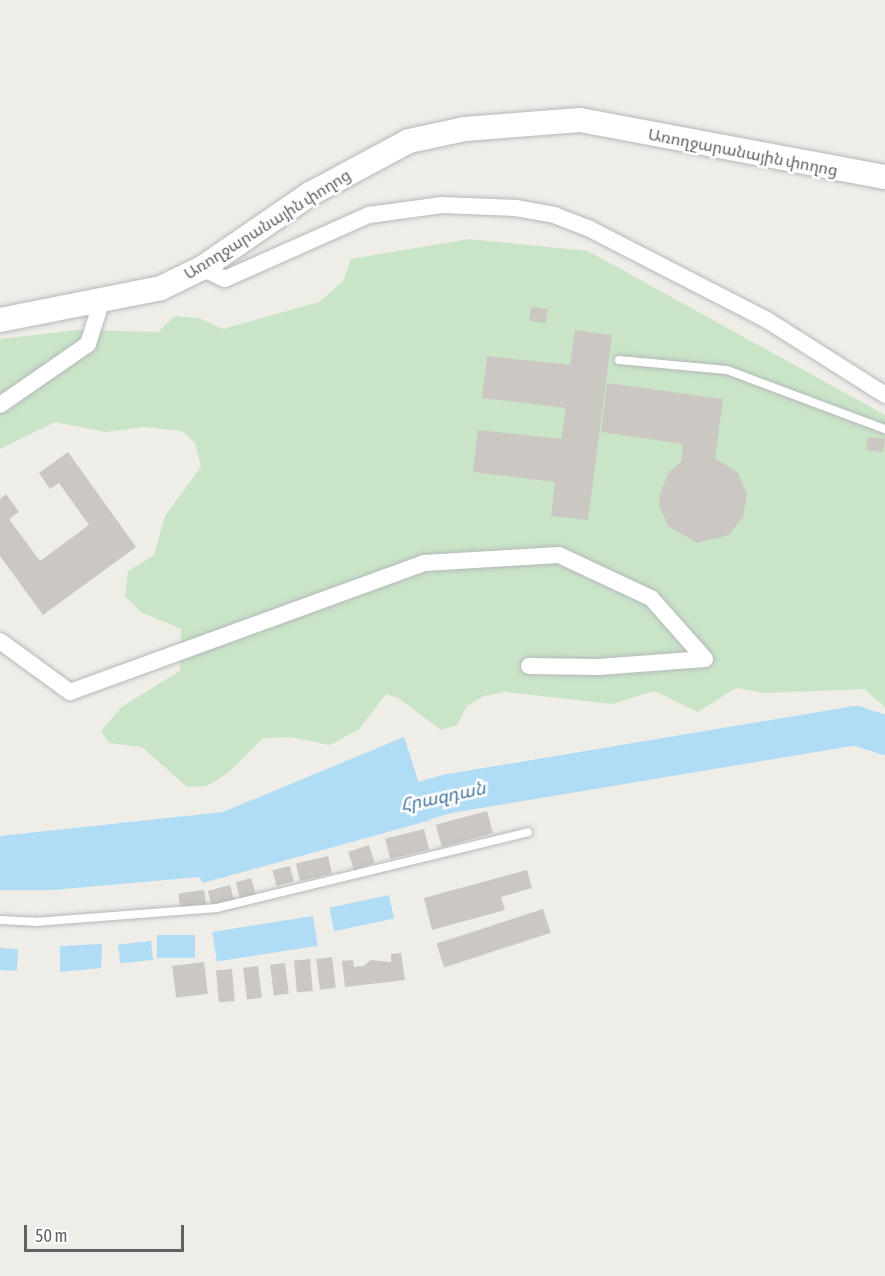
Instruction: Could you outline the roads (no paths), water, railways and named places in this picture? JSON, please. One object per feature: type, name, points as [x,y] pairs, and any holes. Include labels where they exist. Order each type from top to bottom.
[{"type":"main road","name":"Առողջարանային փողոց","points":[[0,320],[161,288],[202,268],[320,189],[409,141],[465,129],[580,120],[885,177]]},
{"type":"street","points":[[202,268],[225,279],[369,215],[442,206],[516,208],[554,215],[590,229],[767,320],[885,395]]},
{"type":"street","points":[[0,405],[88,344],[102,300]]},
{"type":"street","points":[[0,641],[70,692],[424,563],[559,555],[651,598],[705,659],[598,667],[529,666]]},
{"type":"lane","points":[[619,360],[727,370],[885,429]]},
{"type":"lane","points":[[0,920],[35,922],[217,908],[528,832]]},
{"type":"water","points":[[404,737],[431,820],[203,883],[199,877],[53,890],[0,890],[0,836],[223,812]]},
{"type":"water","points":[[389,895],[394,918],[334,931],[329,908]]},
{"type":"water","points":[[313,916],[318,946],[217,962],[212,932]]},
{"type":"water","points":[[157,935],[195,935],[195,958],[157,958]]},
{"type":"water","points":[[151,941],[153,960],[120,963],[118,944]]},
{"type":"water","points":[[102,944],[101,968],[60,972],[60,946]]},
{"type":"water","points":[[0,948],[18,949],[17,971],[0,970]]},
{"type":"waterway","name":"Հրազդան","points":[[375,813],[449,793],[855,725],[885,735]]}]
